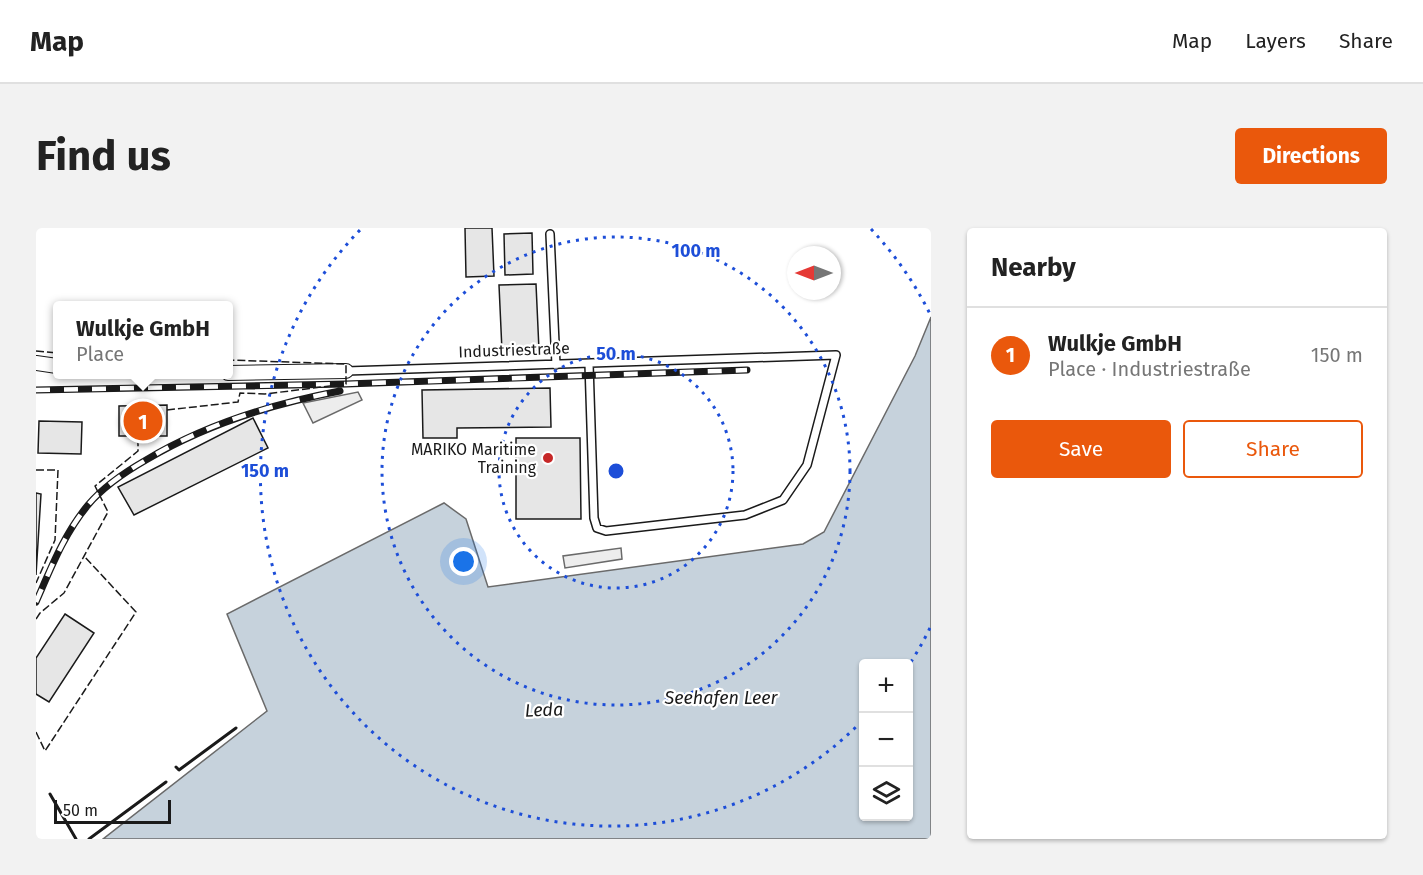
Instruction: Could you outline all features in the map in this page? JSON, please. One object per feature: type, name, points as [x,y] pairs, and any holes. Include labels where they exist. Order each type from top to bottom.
[{"type":"street","points":[[36,363],[53,365]]},
{"type":"street","name":"Industriestraße","points":[[233,373],[346,371]]},
{"type":"lane","points":[[550,234],[556,365]]},
{"type":"lane","name":"Industriestraße","points":[[346,371],[836,355],[807,465],[783,500],[745,515],[606,531],[597,528],[594,518],[589,364]]},
{"type":"shaded area","points":[[358,392],[362,400],[313,423],[303,403]]},
{"type":"shaded area","points":[[621,548],[622,559],[565,568],[563,556]]},
{"type":"water","name":"Seehafen Leer","points":[[931,317],[931,839],[103,839],[267,711],[227,614],[444,503],[466,519],[488,587],[803,544],[824,532],[915,356]]},
{"type":"building","points":[[465,228],[492,228],[494,276],[466,277]]},
{"type":"building","points":[[532,233],[533,274],[505,275],[504,234]]},
{"type":"building","points":[[536,284],[539,350],[502,351],[499,285]]},
{"type":"building","points":[[550,388],[551,427],[457,428],[457,438],[423,438],[422,390]]},
{"type":"building","points":[[167,405],[167,436],[119,436],[119,406]]},
{"type":"building","points":[[253,418],[268,448],[134,515],[118,487]]},
{"type":"building","points":[[39,421],[82,422],[81,454],[38,453]]},
{"type":"building","name":"MARIKO Maritime Training","points":[[516,438],[580,438],[581,519],[516,519]]},
{"type":"building","points":[[36,493],[41,494],[36,575]]},
{"type":"building","points":[[65,614],[94,633],[49,702],[36,694],[36,658]]},
{"type":"railway","points":[[36,390],[346,384],[747,370]]},
{"type":"railway","points":[[36,602],[79,516],[101,492],[123,475],[169,447],[216,426],[264,409],[340,391]]},
{"type":"fence","points":[[36,351],[53,353]]},
{"type":"fence","points":[[167,410],[238,402],[240,393],[265,394],[346,384],[346,364],[233,360]]},
{"type":"fence","points":[[36,619],[64,593],[108,512],[95,486],[138,451],[138,436]]},
{"type":"fence","points":[[36,470],[58,470],[55,540],[36,583]]},
{"type":"fence","points":[[36,732],[45,751],[136,612],[84,556]]},
{"type":"wall","points":[[176,767],[179,770],[236,728]]},
{"type":"wall","points":[[89,839],[166,782]]},
{"type":"wall","points":[[50,794],[76,839]]},
{"type":"place","name":"Wulkje GmbH","points":[[143,421]]},
{"type":"place","name":"MARIKO Maritime Training","points":[[548,458]]},
{"type":"water label","name":"Leda","points":[[544,710]]}]
